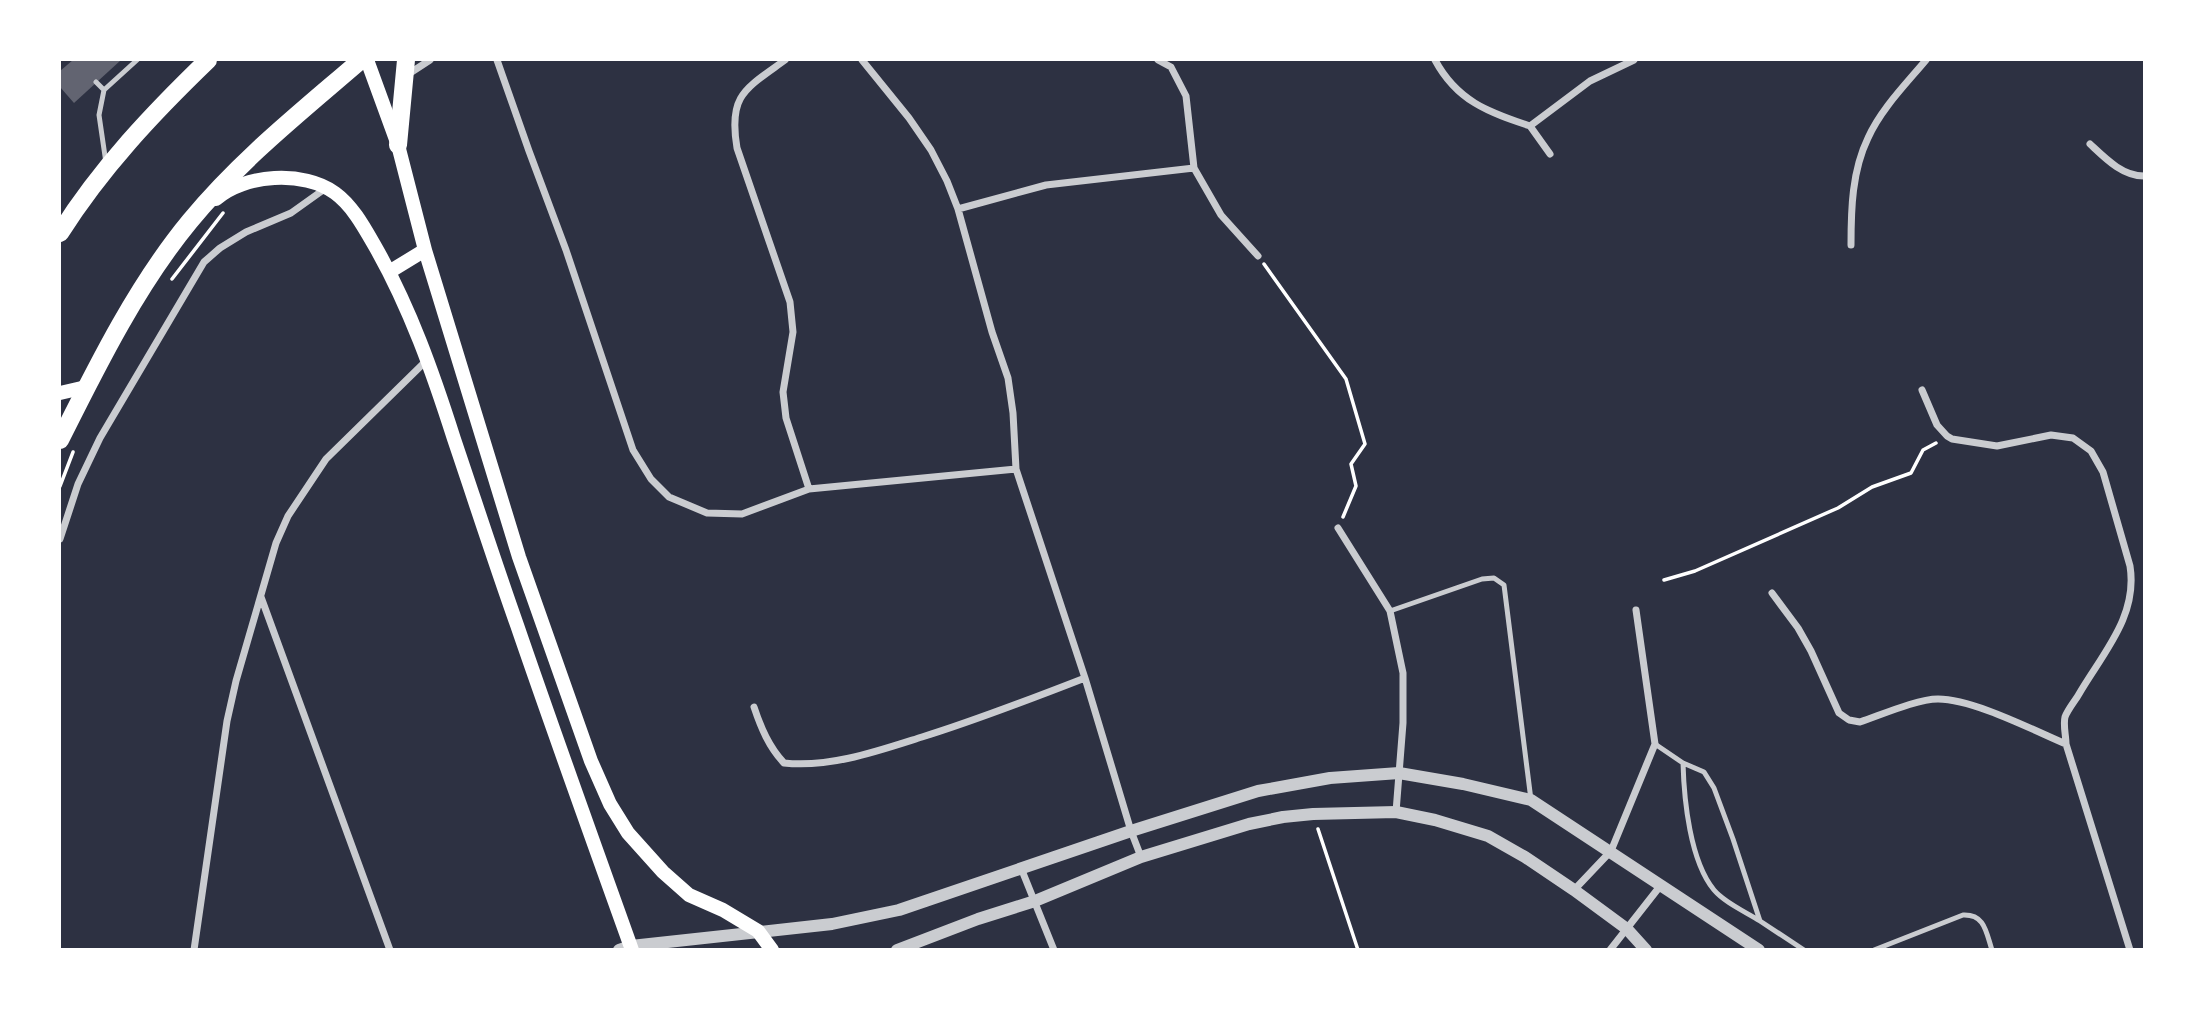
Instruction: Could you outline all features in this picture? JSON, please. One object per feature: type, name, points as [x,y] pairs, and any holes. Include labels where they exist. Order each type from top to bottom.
[{"type":"main road","points":[[60,233],[106,166],[157,109],[208,60]]},
{"type":"main road","points":[[60,440],[86,387],[136,300],[189,222],[245,161],[361,60]]},
{"type":"main road","points":[[366,60],[398,145],[425,250],[519,557],[587,749],[610,803],[628,833],[663,872],[690,895],[723,910],[758,931],[772,950]]},
{"type":"main road","points":[[398,145],[405,69]]},
{"type":"main road","points":[[189,222],[222,193],[239,185],[277,177],[300,179],[336,193],[359,219],[389,272],[428,359],[627,948]]},
{"type":"main road","points":[[389,272],[425,250]]},
{"type":"main road","points":[[60,393],[86,387]]},
{"type":"street","points":[[405,69],[430,60]]},
{"type":"street","points":[[497,60],[566,250],[633,450],[651,479],[668,497],[707,513],[742,514],[809,489],[1016,469]]},
{"type":"street","points":[[785,60],[748,86],[738,101],[733,123],[737,148],[790,302],[793,332],[783,392],[786,418],[809,489]]},
{"type":"street","points":[[862,60],[931,150],[958,209],[992,332],[1008,378],[1016,469],[1085,678],[1130,831],[1141,857]]},
{"type":"street","points":[[1158,60],[1171,67],[1186,96],[1195,168],[1221,215],[1258,256]]},
{"type":"street","points":[[1435,60],[1441,72],[1466,99],[1495,114],[1530,126],[1550,154]]},
{"type":"street","points":[[1530,126],[1590,81],[1634,60]]},
{"type":"street","points":[[1851,245],[1854,186],[1867,139],[1876,123],[1926,60]]},
{"type":"street","points":[[2090,144],[2112,165],[2136,176],[2144,176]]},
{"type":"street","points":[[958,209],[1046,185],[1195,168]]},
{"type":"street","points":[[60,539],[78,484],[100,438],[204,262],[238,237],[291,213],[326,188]]},
{"type":"street","points":[[194,950],[227,721],[276,543],[288,516],[326,459],[428,359]]},
{"type":"street","points":[[1922,390],[1937,425],[1947,436],[1969,443],[1997,446],[2051,435],[2073,438],[2091,451],[2103,472],[2130,566],[2131,592],[2122,627],[2097,662],[2065,718],[2066,744],[2130,950]]},
{"type":"street","points":[[1338,528],[1390,611],[1403,673],[1403,723],[1396,811]]},
{"type":"street","points":[[1772,593],[1811,651],[1839,713],[1849,720],[1860,722],[1930,700],[1945,700],[2004,717],[2066,744]]},
{"type":"street","points":[[261,596],[390,950]]},
{"type":"street","points":[[1574,890],[1611,851],[1655,744],[1636,611]]},
{"type":"street","points":[[754,708],[776,755],[784,763],[807,765],[877,752],[983,718],[1085,678]]},
{"type":"street","points":[[627,948],[832,924],[899,910],[1130,831],[1258,791],[1330,778],[1399,773],[1531,800],[1759,950]]},
{"type":"street","points":[[897,950],[978,919],[1035,901],[1141,857],[1249,824],[1313,814],[1396,811],[1488,836],[1574,890],[1627,929],[1646,950]]},
{"type":"street","points":[[1021,868],[1054,950]]},
{"type":"street","points":[[1610,950],[1661,885]]},
{"type":"lane","points":[[106,166],[99,115],[103,90],[137,60]]},
{"type":"lane","points":[[96,82],[103,90]]},
{"type":"lane","points":[[1390,611],[1482,579],[1494,578],[1504,585],[1531,800]]},
{"type":"lane","points":[[1655,744],[1683,763],[1704,772],[1714,788],[1760,921]]},
{"type":"lane","points":[[1683,763],[1684,804],[1698,859],[1706,878],[1716,893],[1804,950]]},
{"type":"lane","points":[[1874,950],[1963,915],[1973,914],[1981,919],[1992,950]]},
{"type":"path","points":[[1258,256],[1346,379],[1365,444],[1351,464],[1356,486],[1338,528]]},
{"type":"path","points":[[1664,580],[1695,571],[1838,508],[1872,487],[1911,473],[1923,450],[1947,436]]},
{"type":"path","points":[[1313,814],[1358,950]]},
{"type":"building","points":[[73,60],[121,60],[74,103],[60,87],[60,71]]}]
